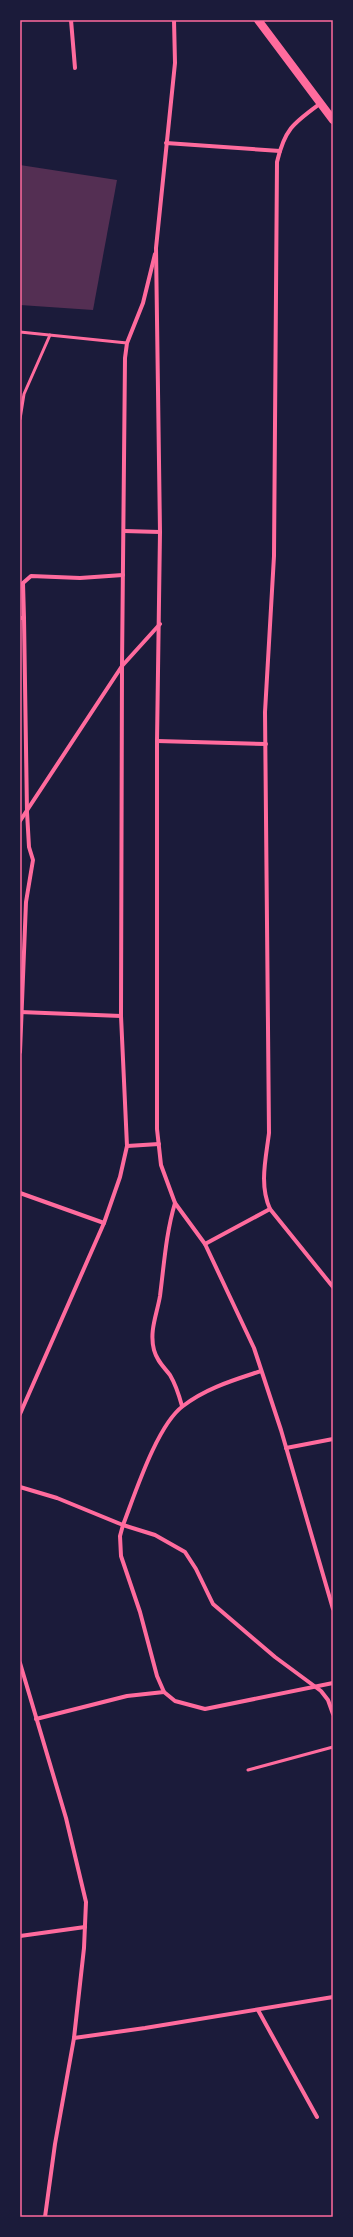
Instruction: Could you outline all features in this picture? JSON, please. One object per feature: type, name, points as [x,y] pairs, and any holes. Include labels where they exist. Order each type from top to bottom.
[{"type":"main road","points":[[258,20],[333,120]]},
{"type":"street","points":[[71,20],[75,68]]},
{"type":"street","points":[[174,20],[175,63],[156,248],[160,385],[160,624],[157,741],[157,1129],[161,1165],[175,1203],[205,1244],[254,1348],[286,1448],[333,1609]]},
{"type":"street","points":[[321,102],[294,123],[282,142],[276,179],[274,556],[265,712],[266,976],[269,1133],[263,1177],[265,1198],[270,1209],[333,1287]]},
{"type":"street","points":[[166,143],[280,151]]},
{"type":"street","points":[[20,1414],[104,1223],[120,1177],[127,1146],[121,1016],[122,666],[127,343],[143,303],[156,248]]},
{"type":"street","points":[[124,531],[160,532]]},
{"type":"street","points":[[20,1052],[20,1012],[26,902],[33,860],[29,846],[27,812],[22,618],[23,583],[26,578],[31,576],[80,578],[123,575]]},
{"type":"street","points":[[20,821],[122,666],[160,624]]},
{"type":"street","points":[[157,741],[266,744]]},
{"type":"street","points":[[20,1012],[121,1016]]},
{"type":"street","points":[[127,1146],[159,1144]]},
{"type":"street","points":[[20,1193],[104,1223]]},
{"type":"street","points":[[175,1203],[168,1225],[159,1298],[152,1332],[154,1350],[159,1364],[170,1375],[182,1406]]},
{"type":"street","points":[[205,1244],[270,1209]]},
{"type":"street","points":[[261,1371],[225,1383],[182,1406],[168,1424],[150,1456],[123,1525],[120,1536],[121,1556],[140,1612],[156,1676],[164,1692],[175,1701],[205,1709],[333,1683]]},
{"type":"street","points":[[286,1448],[333,1439]]},
{"type":"street","points":[[20,1487],[57,1498],[123,1525],[155,1535],[185,1552],[196,1569],[213,1604],[275,1657],[316,1686],[328,1700],[333,1714]]},
{"type":"street","points":[[20,1663],[66,1818],[86,1902],[85,1927],[74,2038],[55,2144],[45,2217]]},
{"type":"street","points":[[36,1719],[127,1696],[164,1692]]},
{"type":"street","points":[[20,1936],[85,1927]]},
{"type":"street","points":[[74,2038],[333,1997]]},
{"type":"street","points":[[258,2010],[317,2117]]},
{"type":"lane","points":[[20,332],[127,343]]},
{"type":"lane","points":[[20,419],[24,394],[50,335]]},
{"type":"lane","points":[[248,1770],[333,1747]]},
{"type":"building","points":[[20,165],[117,180],[93,310],[20,305]]}]
